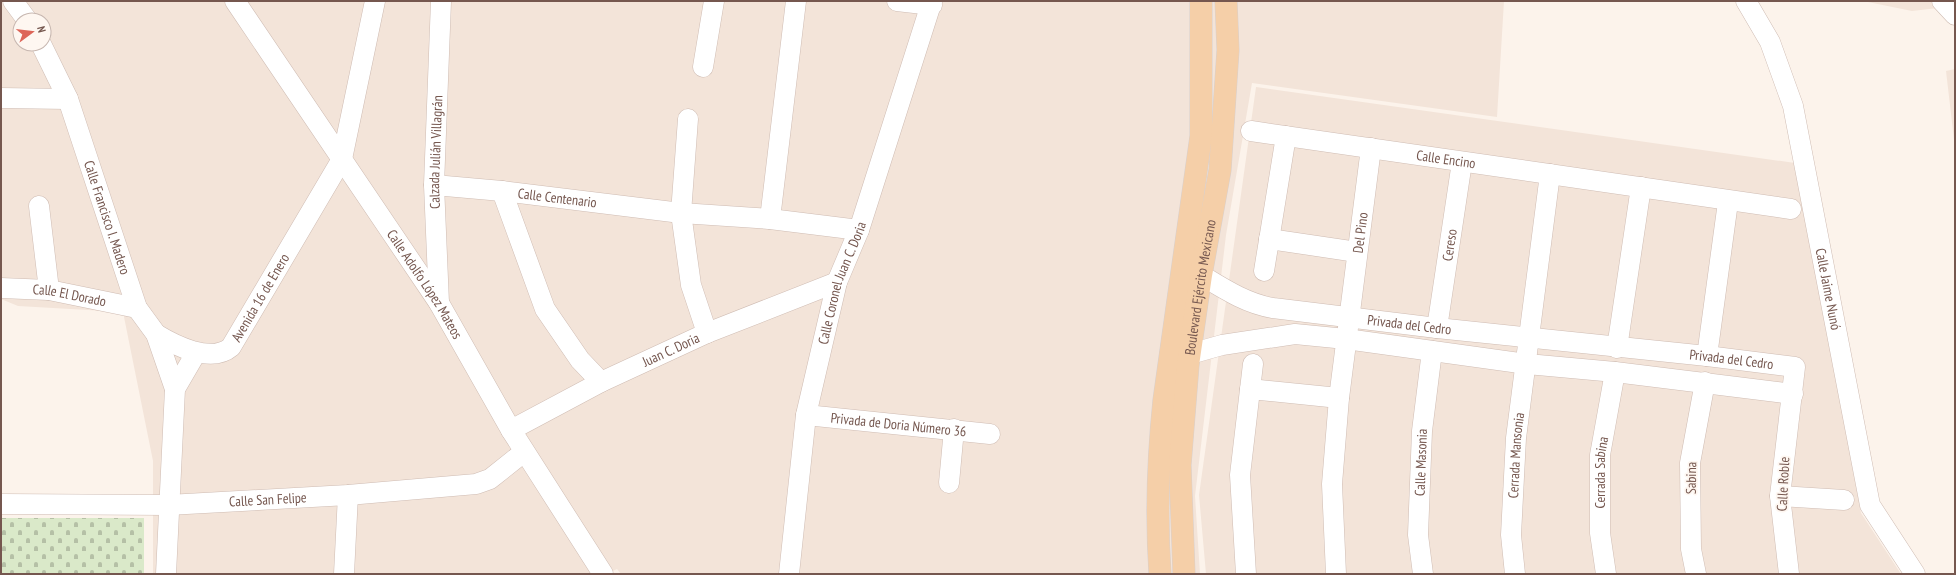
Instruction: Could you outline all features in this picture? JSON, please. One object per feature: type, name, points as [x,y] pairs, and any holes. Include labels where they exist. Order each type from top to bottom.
[{"type":"main road","name":"Boulevard Ejército Mexicano","points":[[1160,574],[1158,497],[1160,441],[1164,400],[1201,136],[1201,1]]},
{"type":"main road","name":"Boulevard Ejército Mexicano","points":[[1184,574],[1180,465],[1190,354],[1201,275],[1220,170],[1228,50],[1226,1]]},
{"type":"street","points":[[13,1],[21,12]]},
{"type":"street","name":"Calle Adolfo López Mateos","points":[[235,1],[439,303],[524,452],[603,574]]},
{"type":"street","name":"Avenida 16 de Enero","points":[[196,353],[222,352],[231,347],[342,159],[375,1]]},
{"type":"street","name":"Calzada Julián Villagrán","points":[[439,303],[434,184],[441,1]]},
{"type":"street","points":[[703,67],[714,1]]},
{"type":"street","points":[[770,219],[796,1]]},
{"type":"street","points":[[897,1],[932,3]]},
{"type":"street","name":"Calle Jaime Nunó","points":[[1746,1],[1770,42],[1793,106],[1870,505],[1915,574]]},
{"type":"street","points":[[1942,1],[1955,15]]},
{"type":"street","name":"Calle Coronel Juan C. Doria","points":[[789,574],[806,415],[837,282],[859,230],[932,3]]},
{"type":"street","name":"Calle Francisco I. Madero","points":[[45,52],[68,99],[136,308],[156,334],[175,389]]},
{"type":"street","points":[[1,98],[68,99]]},
{"type":"street","points":[[688,119],[681,213],[691,285],[707,334]]},
{"type":"street","name":"Calle Encino","points":[[1252,132],[1641,187],[1728,202],[1791,209]]},
{"type":"street","points":[[1264,271],[1286,136]]},
{"type":"street","name":"Del Pino","points":[[1346,339],[1371,148]]},
{"type":"street","name":"Cereso","points":[[1437,328],[1462,162]]},
{"type":"street","points":[[1529,338],[1550,174]]},
{"type":"street","name":"Calle Centenario","points":[[434,184],[681,213],[770,219],[859,230]]},
{"type":"street","points":[[1617,348],[1641,187]]},
{"type":"street","points":[[502,191],[545,310],[580,360],[601,382]]},
{"type":"street","points":[[1707,356],[1728,202]]},
{"type":"street","points":[[39,206],[49,290]]},
{"type":"street","points":[[1269,239],[1357,252]]},
{"type":"street","name":"Privada del Cedro","points":[[1190,354],[1222,345],[1295,334],[1346,339],[1527,364],[1704,382],[1793,394],[1795,367],[1707,356],[1617,348],[1437,328],[1259,306],[1201,275]]},
{"type":"street","name":"Juan C. Doria","points":[[511,430],[601,382],[707,334],[837,282]]},
{"type":"street","name":"Calle El Dorado","points":[[1,288],[49,290],[136,308]]},
{"type":"street","points":[[1255,339],[1259,306]]},
{"type":"street","points":[[1295,334],[1298,310]]},
{"type":"street","points":[[156,334],[171,343],[196,353],[175,389],[168,505],[166,574]]},
{"type":"street","name":"Cerrada Mansonia","points":[[1515,574],[1511,535],[1516,438],[1527,364],[1529,338]]},
{"type":"street","points":[[1336,574],[1332,484],[1339,398],[1346,339]]},
{"type":"street","name":"Calle Masonia","points":[[1423,574],[1418,535],[1421,455],[1422,432],[1432,352]]},
{"type":"street","points":[[1246,574],[1240,474],[1253,364]]},
{"type":"street","name":"Cerrada Sabina","points":[[1606,574],[1600,533],[1600,454],[1615,372]]},
{"type":"street","name":"Sabina","points":[[1696,574],[1691,549],[1690,463],[1704,382]]},
{"type":"street","points":[[1250,389],[1339,398]]},
{"type":"street","name":"Calle Roble","points":[[1789,574],[1780,496],[1793,394]]},
{"type":"street","name":"Privada de Doria Número 36","points":[[806,415],[954,429],[990,434]]},
{"type":"street","points":[[949,483],[954,429]]},
{"type":"street","name":"Calle San Felipe","points":[[1,504],[168,505],[348,495],[476,484],[490,479],[524,452]]},
{"type":"street","points":[[344,574],[348,495]]},
{"type":"street","points":[[1780,496],[1844,500]]},
{"type":"shaded area","points":[[1,1],[1504,1],[1497,117],[1252,83],[1226,235],[1195,496],[1200,574],[621,574],[617,569],[607,574],[153,574],[153,461],[123,312],[18,306],[1,299]]},
{"type":"shaded area","points":[[1863,1],[1955,1],[1955,6],[1912,11]]},
{"type":"shaded area","points":[[1955,69],[1955,148],[1946,71]]},
{"type":"shaded area","points":[[1256,87],[1795,163],[1805,202],[1861,513],[1901,574],[1206,574],[1199,495]]},
{"type":"green space","points":[[1,518],[144,518],[144,574],[1,574]]}]
